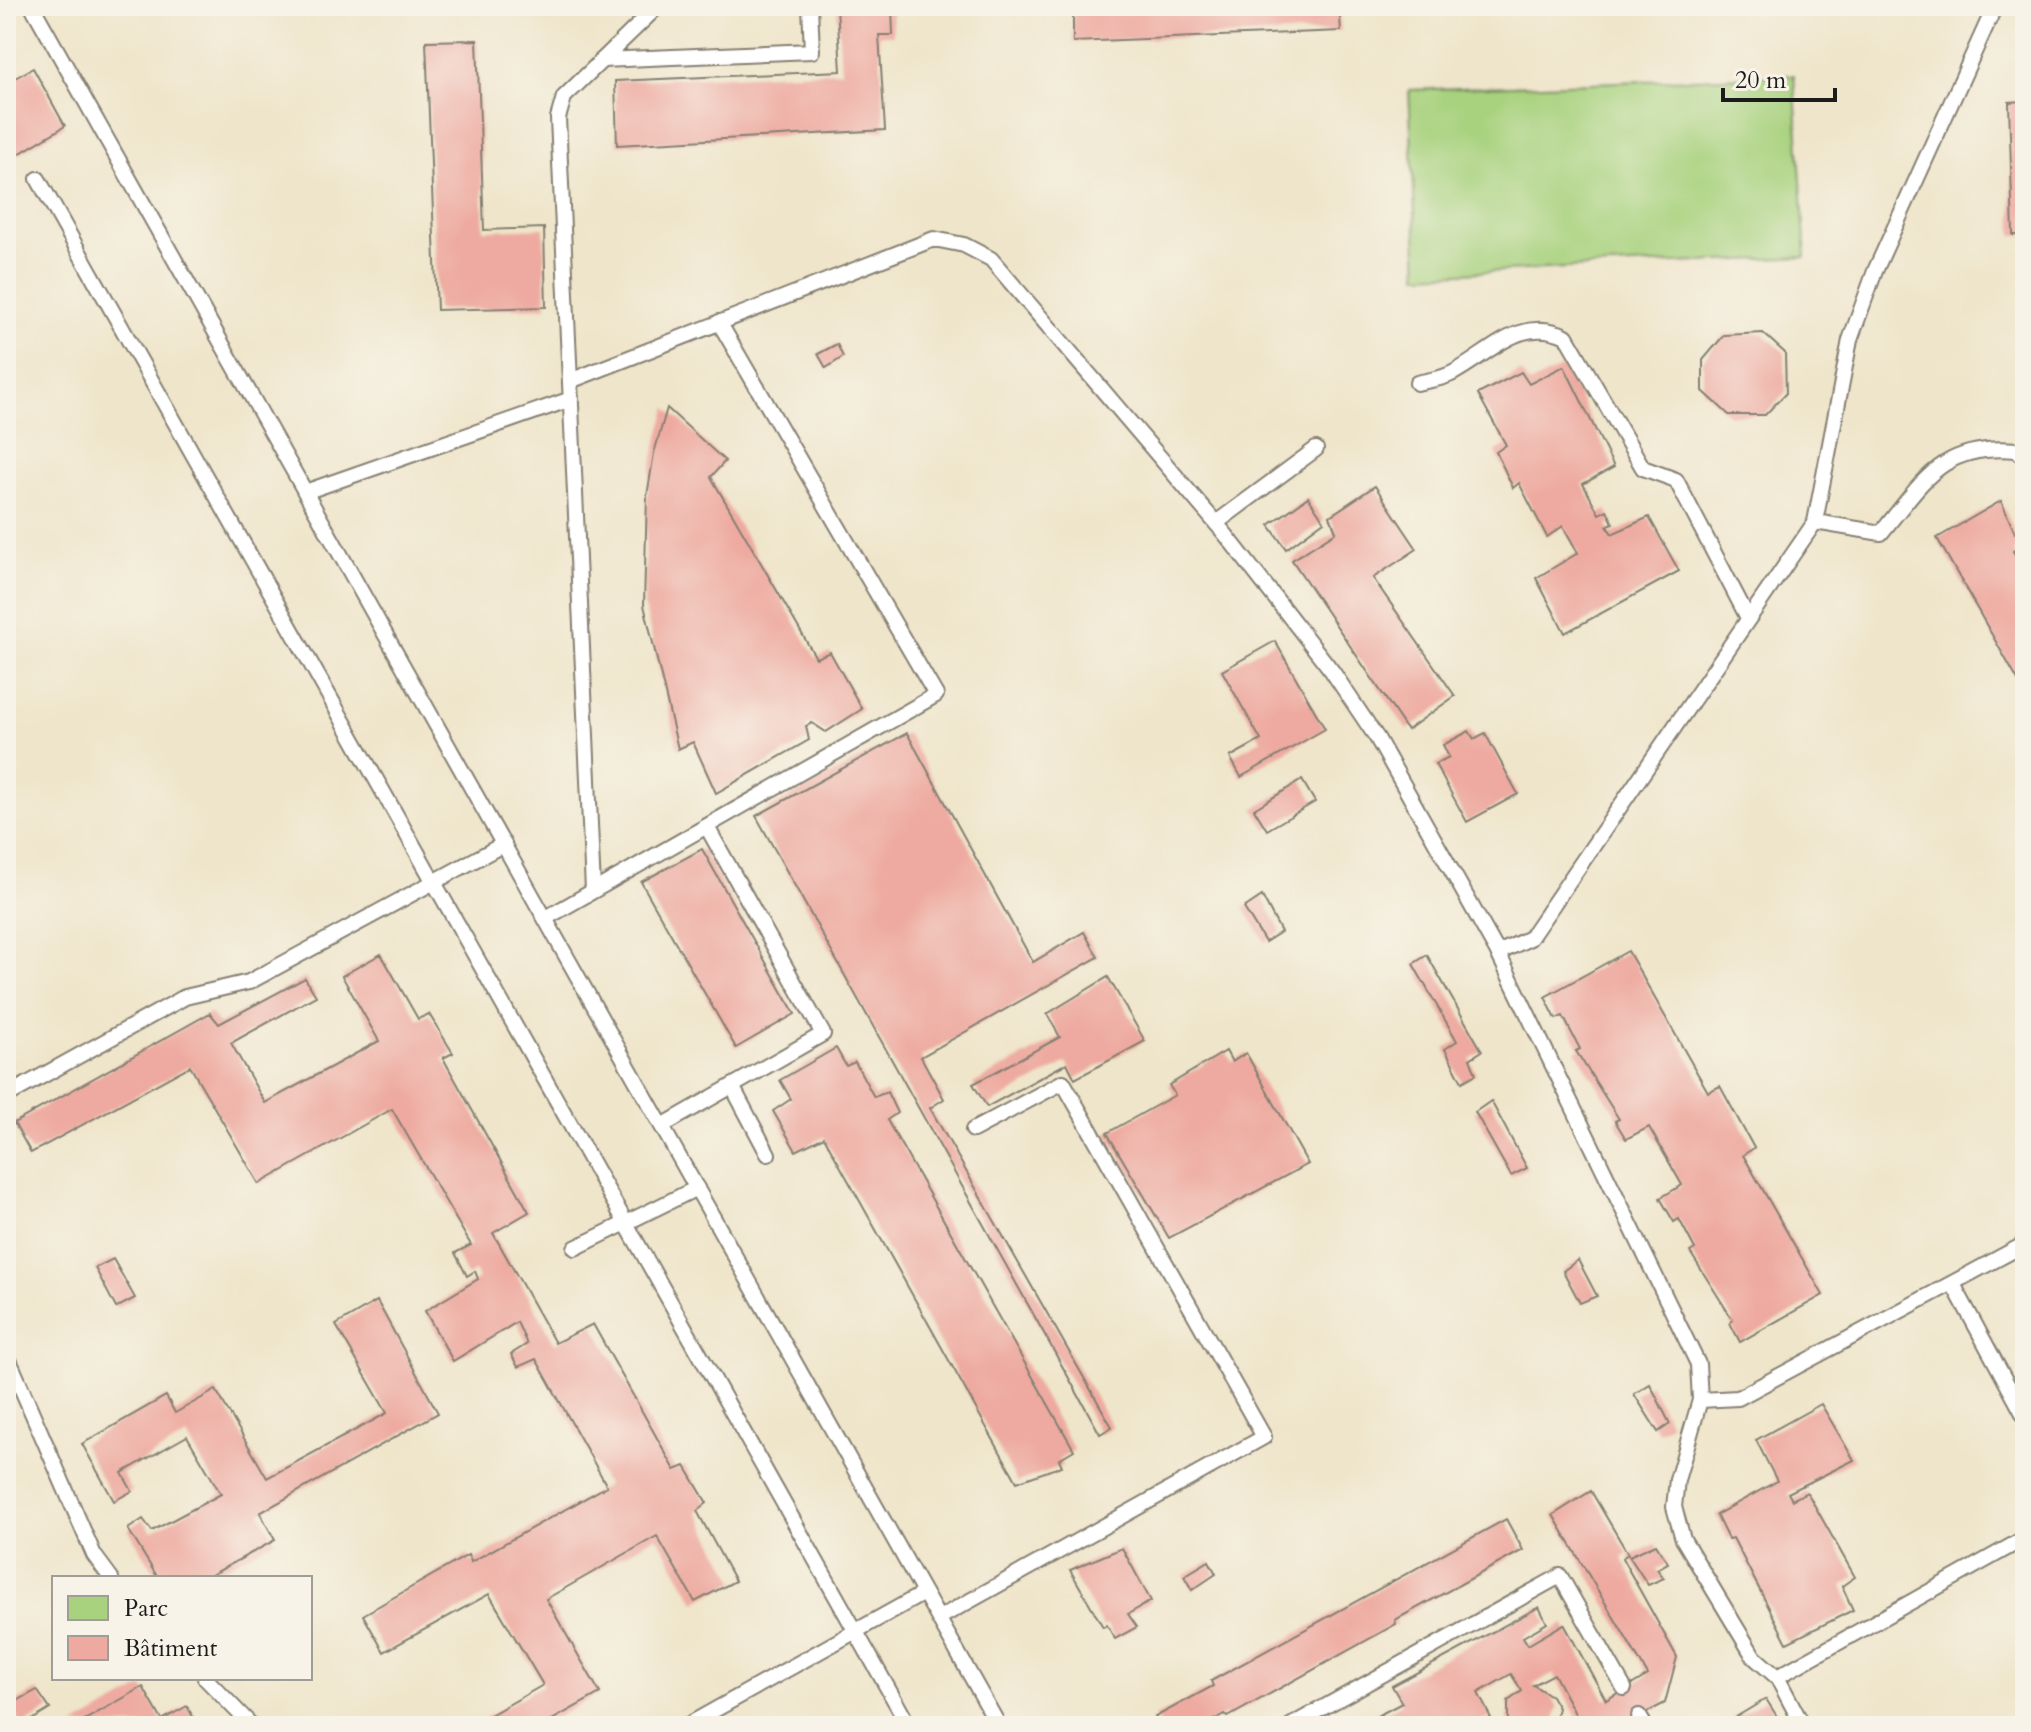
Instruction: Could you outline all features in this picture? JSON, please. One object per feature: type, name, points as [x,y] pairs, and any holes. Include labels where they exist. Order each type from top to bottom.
[{"type":"lane","points":[[32,6],[999,1726]]},
{"type":"lane","points":[[593,890],[558,118],[564,97],[658,6]]},
{"type":"lane","points":[[602,60],[812,51],[810,6]]},
{"type":"lane","points":[[1498,953],[1530,938],[1815,522],[1842,378],[1860,312],[1875,271],[1995,6]]},
{"type":"lane","points":[[38,179],[909,1726]]},
{"type":"lane","points":[[570,381],[934,239],[964,245],[991,259],[1216,523],[1332,671],[1377,738],[1498,953],[1698,1364],[1700,1400],[1677,1480],[1674,1507],[1683,1539],[1754,1657],[1777,1677],[1803,1726]]},
{"type":"lane","points":[[546,918],[936,695],[719,322]]},
{"type":"lane","points":[[1417,383],[1450,375],[1524,330],[1545,326],[1566,336],[1643,468],[1676,480],[1748,618]]},
{"type":"lane","points":[[305,492],[571,399]]},
{"type":"lane","points":[[1815,522],[1881,533],[1938,465],[1987,448],[2017,450],[2025,458]]},
{"type":"lane","points":[[1216,523],[1316,449]]},
{"type":"lane","points":[[662,1126],[823,1034],[707,827]]},
{"type":"lane","points":[[6,1096],[185,997],[249,982],[504,844]]},
{"type":"lane","points":[[939,1618],[1264,1437],[1063,1082],[973,1130]]},
{"type":"lane","points":[[732,1086],[768,1154]]},
{"type":"lane","points":[[575,1248],[697,1188]]},
{"type":"lane","points":[[1700,1400],[1738,1398],[2025,1244]]},
{"type":"lane","points":[[1953,1284],[2025,1417]]},
{"type":"lane","points":[[6,1353],[94,1555],[110,1576]]},
{"type":"lane","points":[[1777,1677],[2025,1538]]},
{"type":"lane","points":[[1290,1726],[1560,1576],[1624,1688]]},
{"type":"lane","points":[[686,1726],[924,1593]]},
{"type":"lane","points":[[207,1680],[252,1726]]},
{"type":"green space","points":[[1794,75],[1806,257],[1418,275],[1409,90]]},
{"type":"building","points":[[837,6],[892,6],[893,35],[879,35],[885,130],[617,145],[615,81],[841,71]]},
{"type":"building","points":[[1073,6],[1339,6],[1341,31],[1073,42]]},
{"type":"building","points":[[477,40],[484,230],[544,228],[546,307],[437,310],[426,41]]},
{"type":"building","points":[[33,68],[65,126],[17,155],[6,134],[15,127],[6,108],[6,83]]},
{"type":"building","points":[[2025,101],[2025,235],[2013,235],[2009,102]]},
{"type":"building","points":[[1763,333],[1785,353],[1786,393],[1765,415],[1729,415],[1703,391],[1703,360],[1724,335]]},
{"type":"building","points":[[837,344],[843,357],[826,368],[818,354]]},
{"type":"building","points":[[1564,366],[1614,467],[1583,484],[1599,514],[1607,510],[1613,523],[1607,526],[1612,534],[1649,517],[1679,571],[1565,633],[1536,578],[1578,553],[1563,526],[1547,537],[1519,483],[1513,488],[1496,452],[1506,445],[1478,394],[1521,372],[1529,384]]},
{"type":"building","points":[[667,408],[725,461],[711,477],[816,658],[830,652],[862,709],[826,732],[812,723],[806,726],[809,740],[716,793],[693,742],[678,749],[644,605],[647,496],[654,453]]},
{"type":"building","points":[[1375,486],[1417,549],[1373,578],[1455,696],[1407,730],[1292,560],[1336,532],[1330,516]]},
{"type":"building","points":[[1308,497],[1324,521],[1286,549],[1269,525]]},
{"type":"building","points":[[2001,501],[2015,533],[2025,529],[2025,544],[2013,551],[2025,570],[2025,693],[1937,538]]},
{"type":"building","points":[[1275,641],[1325,729],[1241,777],[1230,757],[1261,740],[1222,671]]},
{"type":"building","points":[[1469,731],[1474,739],[1485,733],[1518,794],[1467,822],[1435,764],[1449,757],[1443,745]]},
{"type":"building","points":[[907,733],[1033,962],[1084,932],[1098,957],[921,1057],[944,1099],[930,1108],[1112,1427],[1100,1434],[756,816]]},
{"type":"building","points":[[1302,780],[1315,802],[1267,830],[1254,809]]},
{"type":"building","points":[[702,849],[795,1014],[736,1048],[641,882]]},
{"type":"building","points":[[1262,896],[1281,932],[1265,942],[1244,908]]},
{"type":"building","points":[[1628,951],[1708,1092],[1720,1086],[1754,1148],[1743,1155],[1823,1295],[1740,1342],[1730,1323],[1733,1320],[1690,1252],[1695,1249],[1679,1219],[1674,1222],[1660,1198],[1682,1185],[1649,1127],[1626,1139],[1615,1121],[1619,1119],[1576,1051],[1580,1049],[1563,1016],[1556,1019],[1545,997]]},
{"type":"building","points":[[381,954],[418,1019],[429,1014],[453,1053],[443,1058],[529,1212],[493,1233],[555,1343],[593,1324],[675,1470],[685,1466],[707,1503],[697,1511],[735,1581],[695,1602],[657,1536],[546,1599],[600,1693],[541,1726],[471,1726],[543,1685],[489,1594],[384,1652],[363,1615],[468,1555],[471,1562],[607,1486],[536,1359],[518,1367],[511,1354],[527,1344],[517,1322],[453,1361],[425,1311],[478,1279],[475,1271],[467,1276],[455,1253],[471,1245],[392,1109],[259,1184],[190,1066],[31,1153],[14,1123],[210,1013],[219,1024],[305,978],[316,996],[231,1043],[265,1103],[379,1041],[342,976]]},
{"type":"building","points":[[1427,955],[1482,1051],[1470,1059],[1476,1074],[1462,1082],[1445,1049],[1457,1041],[1413,964]]},
{"type":"building","points":[[1108,977],[1145,1041],[1075,1079],[1067,1063],[987,1107],[973,1084],[1060,1037],[1047,1014]]},
{"type":"building","points":[[836,1048],[846,1066],[855,1062],[874,1097],[887,1092],[897,1113],[887,1120],[1074,1450],[1059,1459],[1062,1466],[1017,1482],[824,1137],[796,1151],[773,1111],[791,1099],[780,1080]]},
{"type":"building","points":[[1226,1051],[1232,1062],[1246,1053],[1308,1164],[1169,1238],[1107,1133],[1175,1095],[1169,1085]]},
{"type":"building","points":[[1491,1101],[1527,1168],[1511,1176],[1475,1112]]},
{"type":"building","points":[[113,1259],[135,1298],[116,1308],[95,1268]]},
{"type":"building","points":[[1578,1260],[1597,1296],[1580,1303],[1563,1271]]},
{"type":"building","points":[[377,1301],[438,1413],[260,1513],[275,1540],[210,1576],[157,1576],[128,1529],[143,1519],[152,1531],[221,1494],[187,1436],[122,1473],[132,1491],[114,1501],[82,1444],[166,1396],[175,1413],[216,1390],[267,1478],[387,1413],[336,1325]]},
{"type":"building","points":[[1650,1384],[1670,1424],[1658,1432],[1634,1394]]},
{"type":"building","points":[[1821,1404],[1854,1460],[1788,1493],[1792,1500],[1807,1492],[1855,1577],[1842,1586],[1853,1610],[1787,1643],[1733,1538],[1728,1539],[1716,1515],[1777,1481],[1756,1440]]},
{"type":"building","points":[[1591,1491],[1628,1554],[1622,1558],[1677,1657],[1665,1703],[1621,1726],[1575,1726],[1580,1723],[1554,1674],[1533,1685],[1551,1696],[1558,1708],[1553,1726],[1508,1726],[1508,1701],[1522,1691],[1511,1674],[1478,1693],[1491,1718],[1476,1726],[1358,1726],[1402,1703],[1392,1686],[1539,1607],[1547,1623],[1523,1637],[1528,1645],[1564,1624],[1606,1700],[1648,1675],[1553,1515]]},
{"type":"building","points":[[1506,1519],[1523,1550],[1395,1620],[1396,1624],[1228,1717],[1225,1714],[1204,1726],[1161,1726],[1155,1717],[1213,1686],[1211,1681]]},
{"type":"building","points":[[1656,1544],[1668,1563],[1657,1569],[1664,1578],[1648,1585],[1629,1556]]},
{"type":"building","points":[[1122,1548],[1151,1601],[1128,1614],[1137,1627],[1115,1639],[1107,1625],[1103,1627],[1070,1570]]},
{"type":"building","points":[[1209,1561],[1216,1574],[1192,1590],[1184,1576]]},
{"type":"building","points":[[143,1687],[162,1720],[187,1706],[198,1726],[74,1726]]},
{"type":"building","points":[[37,1690],[50,1709],[22,1726],[10,1705]]},
{"type":"building","points":[[1766,1699],[1783,1726],[1721,1726]]}]
